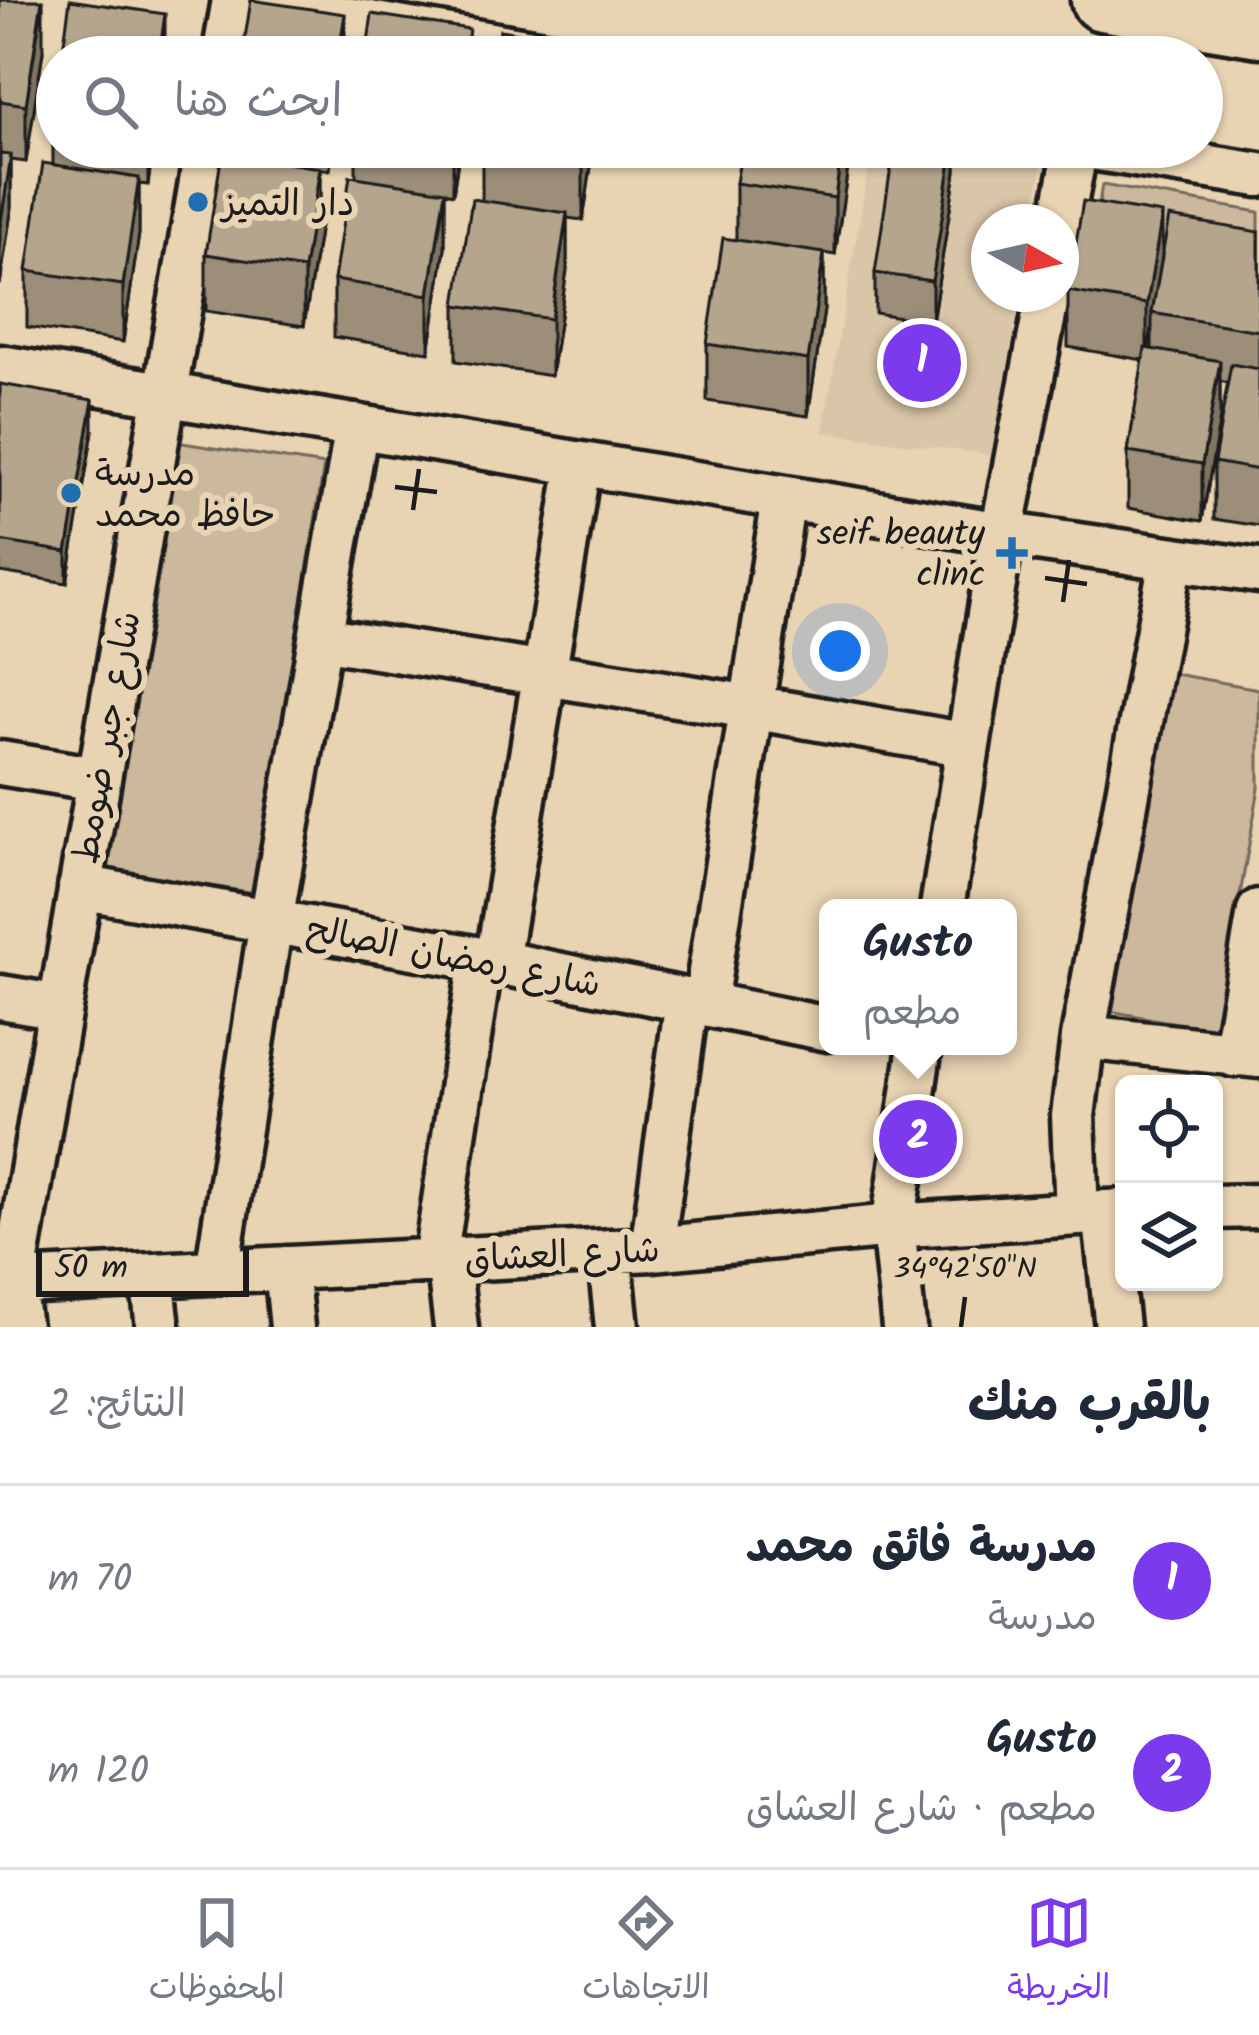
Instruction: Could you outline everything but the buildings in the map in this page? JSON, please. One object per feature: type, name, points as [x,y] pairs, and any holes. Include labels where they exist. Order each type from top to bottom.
[{"type":"highway","points":[[1102,0],[1259,26]]},
{"type":"street","points":[[228,36],[236,0],[444,36]]},
{"type":"street","name":"شارع جبر ضومط","points":[[19,1327],[7,1283],[60,1006],[203,168]]},
{"type":"street","points":[[1065,204],[1072,168]]},
{"type":"street","points":[[1216,168],[1259,175]]},
{"type":"street","points":[[943,899],[1002,534],[1045,312]]},
{"type":"street","points":[[0,367],[1002,534],[1259,572]]},
{"type":"street","points":[[217,1272],[271,921],[357,427]]},
{"type":"street","points":[[456,1327],[442,1260],[489,960],[544,674],[578,464]]},
{"type":"street","points":[[652,1249],[751,707],[784,497]]},
{"type":"street","points":[[1117,1327],[1102,1212],[1073,1116],[1082,1037],[1171,559]]},
{"type":"street","points":[[320,638],[968,745]]},
{"type":"street","points":[[0,763],[98,778]]},
{"type":"street","name":"شارع رمضان الصالح","points":[[80,887],[489,960],[819,1027]]},
{"type":"street","points":[[1082,1037],[1247,1056],[1259,911]]},
{"type":"street","points":[[0,997],[60,1006]]},
{"type":"street","points":[[904,1327],[893,1226],[917,1055]]},
{"type":"street","points":[[1223,1207],[1259,1205]]},
{"type":"street","name":"شارع العشاق","points":[[7,1283],[652,1249],[1102,1212]]},
{"type":"street","points":[[609,1251],[617,1327]]},
{"type":"street","points":[[286,1268],[292,1327]]},
{"type":"street","points":[[152,1276],[158,1327]]},
{"type":"shaded area","points":[[868,168],[1042,168],[1036,204],[971,204],[971,312],[1017,312],[992,455],[823,432]]},
{"type":"shaded area","points":[[1102,185],[1259,212],[1259,281],[1091,253]]},
{"type":"shaded area","points":[[176,442],[324,465],[255,893],[107,870]]},
{"type":"shaded area","points":[[1169,673],[1259,689],[1259,788],[1216,1030],[1109,1011]]},
{"type":"place","name":"دار التميز","points":[[198,202]]},
{"type":"place","name":"مدرسة فائق محمد","points":[[922,363]]},
{"type":"place","name":"مدرسة حافظ محمد","points":[[71,493]]},
{"type":"place","name":"seif beauty clinc","points":[[1012,553]]},
{"type":"place","name":"Gusto","points":[[918,1139]]}]
